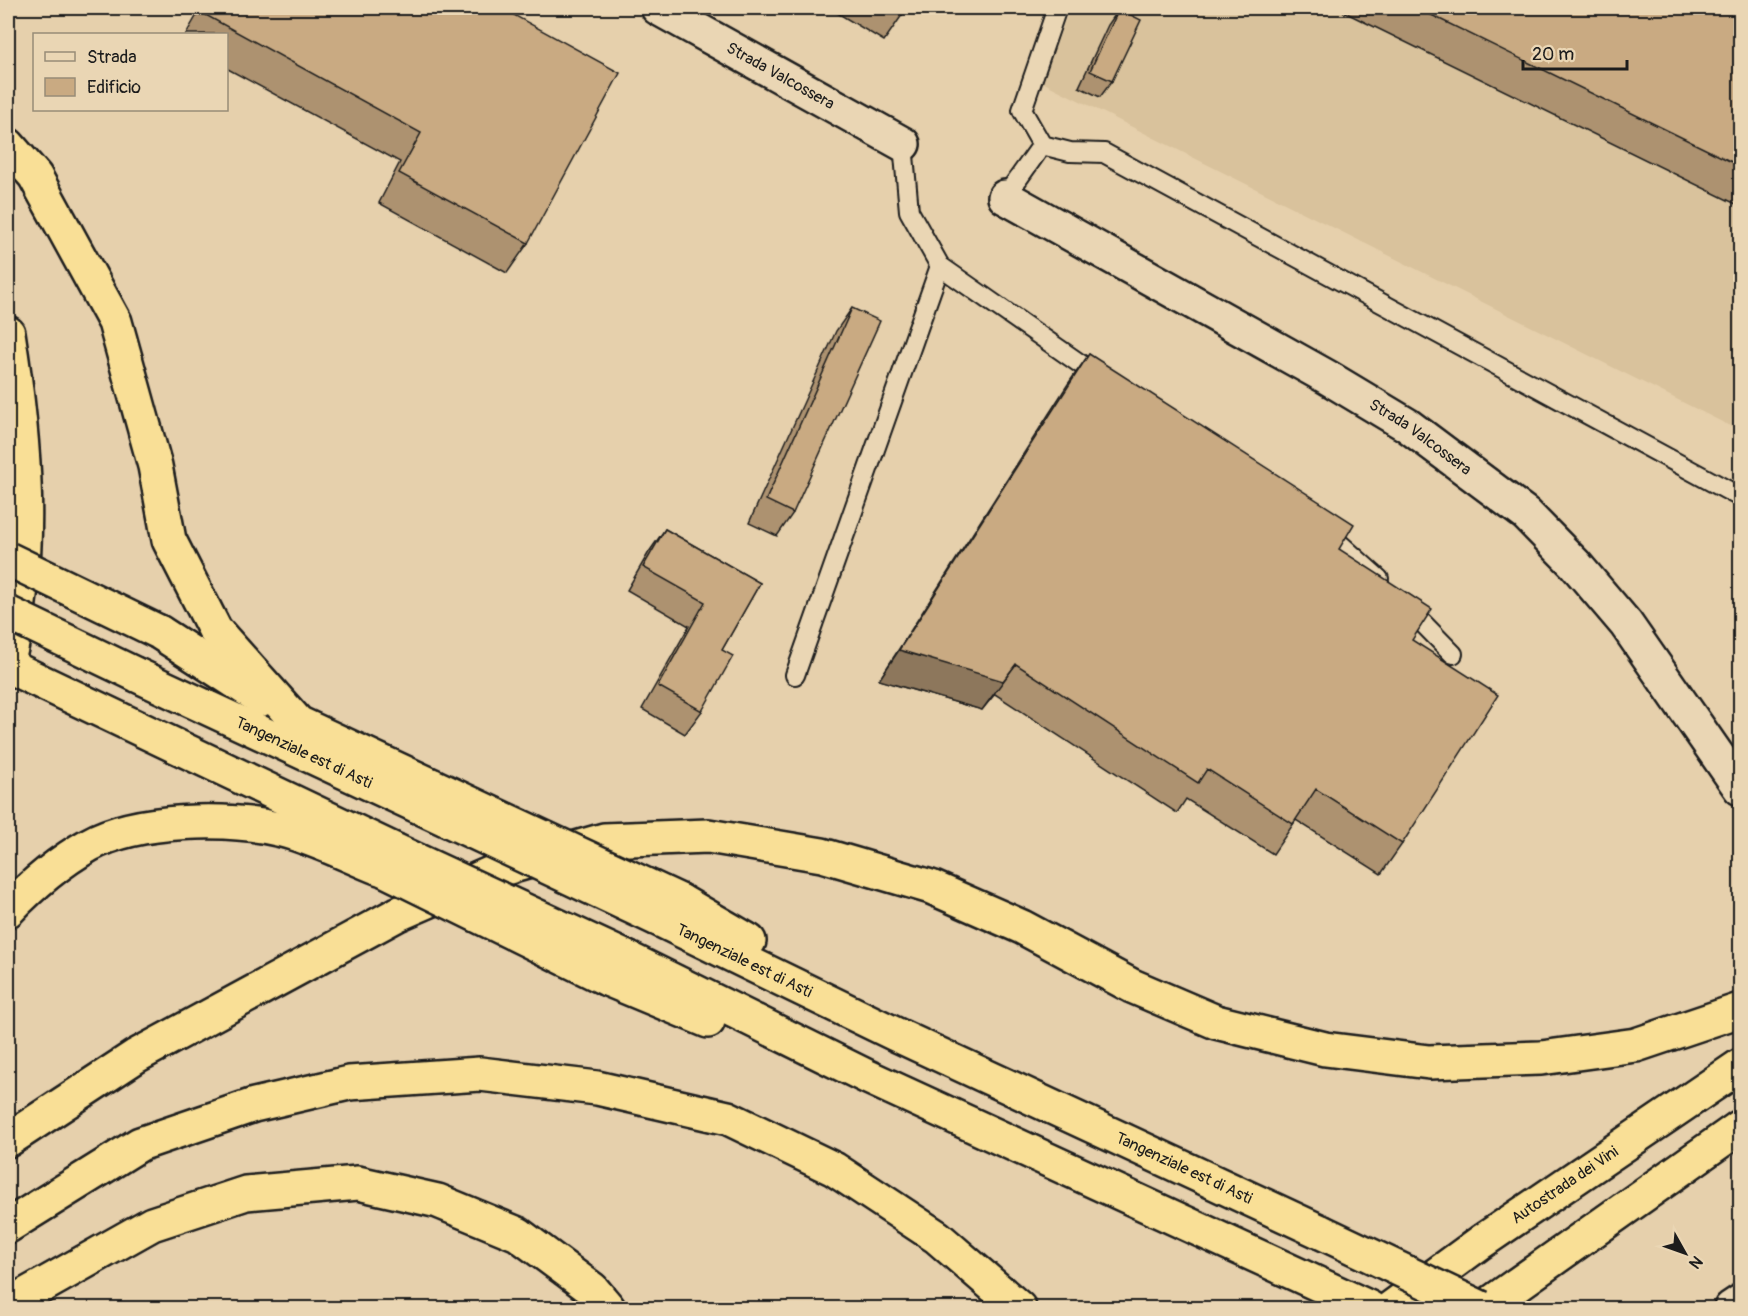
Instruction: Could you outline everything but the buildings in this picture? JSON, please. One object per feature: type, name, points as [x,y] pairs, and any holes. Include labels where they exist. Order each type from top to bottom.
[{"type":"highway","points":[[8,145],[35,176],[115,322],[155,466],[169,540],[215,630],[298,723]]},
{"type":"highway","points":[[8,333],[21,415],[25,523],[15,629],[8,661]]},
{"type":"highway","points":[[8,560],[159,632],[298,723],[425,796]]},
{"type":"highway","name":"Tangenziale est di Asti","points":[[8,613],[137,675],[425,796],[669,910],[895,1034],[1482,1308]]},
{"type":"highway","points":[[8,666],[116,717],[387,859],[618,969],[868,1077],[1370,1308]]},
{"type":"highway","points":[[8,910],[33,884],[91,844],[150,825],[215,822],[282,830],[387,859]]},
{"type":"highway","points":[[8,1140],[136,1056],[398,914],[499,870],[604,840],[708,836],[832,858],[931,887],[1022,927],[1132,986],[1216,1022],[1325,1048],[1429,1062],[1541,1058],[1636,1045],[1740,1010]]},
{"type":"highway","name":"Autostrada dei Vini","points":[[1391,1308],[1481,1242],[1740,1066]]},
{"type":"highway","points":[[8,1226],[140,1144],[254,1105],[349,1083],[480,1074],[597,1088],[728,1119],[834,1168],[937,1237],[1019,1308]]},
{"type":"highway","points":[[1482,1308],[1740,1127]]},
{"type":"highway","points":[[8,1305],[152,1224],[246,1193],[358,1183],[438,1201],[518,1234],[592,1290],[608,1308]]},
{"type":"street","name":"Strada Valcossera","points":[[658,8],[903,144]]},
{"type":"street","name":"Strada Valcossera","points":[[1005,197],[1327,377],[1407,425],[1526,514],[1575,564],[1626,624],[1740,789]]},
{"type":"street","points":[[1731,1308],[1740,1302]]},
{"type":"lane","points":[[1057,8],[1022,110],[1042,146],[1070,152],[1104,153],[1740,497]]},
{"type":"lane","points":[[903,144],[909,211],[940,266],[1118,391]]},
{"type":"lane","points":[[1005,197],[1042,146]]},
{"type":"lane","points":[[795,675],[940,266]]},
{"type":"lane","points":[[1310,524],[1340,544],[1453,654]]},
{"type":"shaded area","points":[[1070,8],[1740,8],[1740,431],[1042,82]]}]
